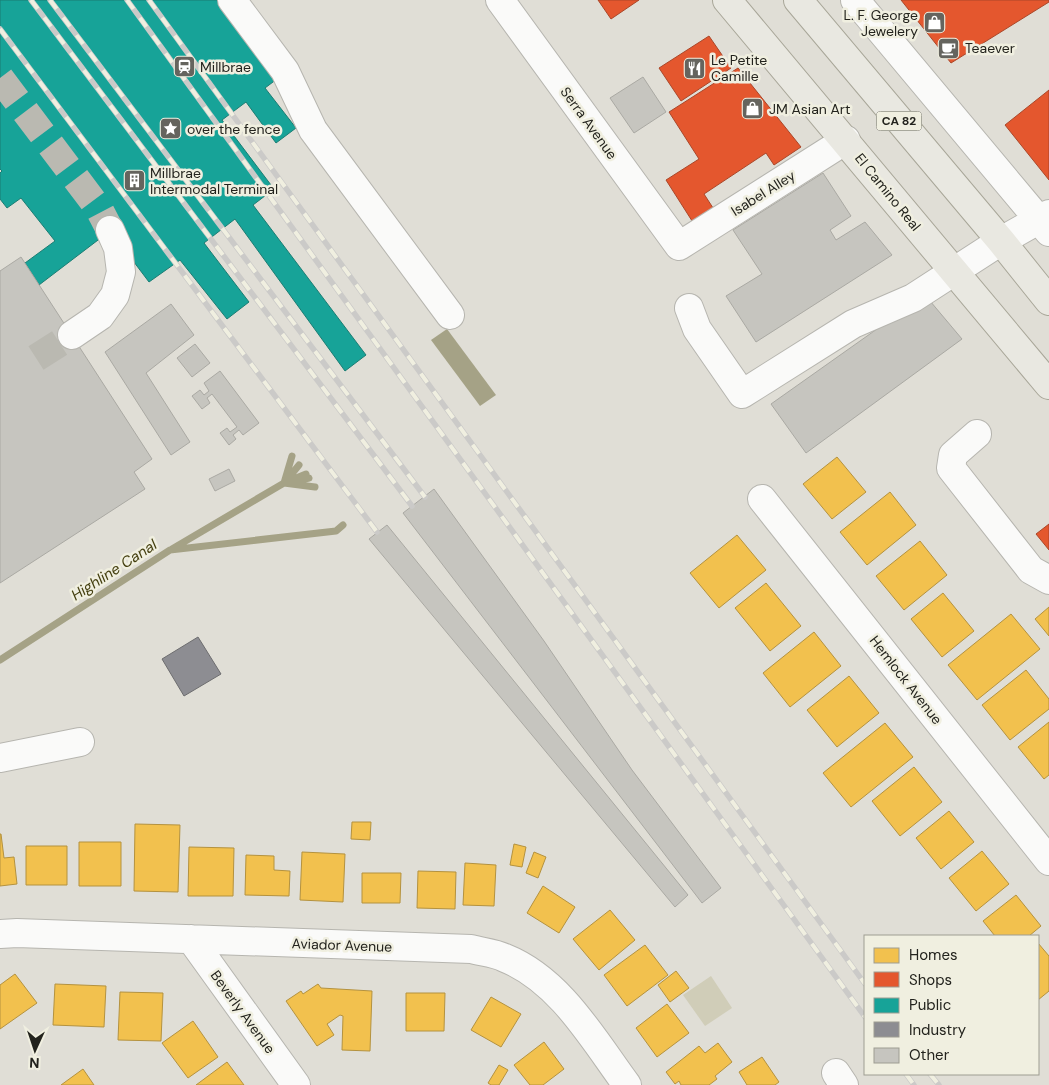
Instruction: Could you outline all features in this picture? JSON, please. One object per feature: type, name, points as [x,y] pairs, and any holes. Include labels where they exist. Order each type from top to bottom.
[{"type":"main road","name":"El Camino Real","points":[[727,0],[846,140],[953,272],[1049,384]]},
{"type":"main road","name":"CA 82","points":[[798,0],[1001,241],[1049,301]]},
{"type":"street","points":[[232,0],[285,71],[313,130],[450,315]]},
{"type":"street","name":"Serra Avenue","points":[[500,0],[679,246]]},
{"type":"street","points":[[689,308],[697,329],[742,394],[854,324],[913,298],[1001,241],[1046,222],[855,0]]},
{"type":"street","name":"Isabel Alley","points":[[679,246],[846,140]]},
{"type":"street","points":[[72,336],[100,316],[115,295],[121,272],[118,248],[110,230]]},
{"type":"street","points":[[977,434],[953,456],[951,468],[1031,570],[1049,580]]},
{"type":"street","name":"Hemlock Avenue","points":[[762,499],[1049,860]]},
{"type":"street","points":[[0,758],[80,742]]},
{"type":"street","name":"Aviador Avenue","points":[[0,934],[17,933],[471,949],[505,958],[534,974],[560,996],[627,1085]]},
{"type":"street","name":"Beverly Avenue","points":[[191,939],[296,1085]]},
{"type":"shaded area","points":[[447,329],[496,395],[480,406],[431,340]]},
{"type":"shaded area","points":[[711,976],[732,1008],[705,1026],[683,995]]},
{"type":"building: Homes","points":[[837,457],[866,492],[832,519],[803,484]]},
{"type":"building: Homes","points":[[890,492],[916,525],[867,565],[840,532]]},
{"type":"building: Homes","points":[[737,535],[766,570],[719,608],[690,573]]},
{"type":"building: Homes","points":[[920,541],[947,575],[904,610],[876,576]]},
{"type":"building: Homes","points":[[766,583],[801,626],[770,651],[735,608]]},
{"type":"building: Homes","points":[[943,593],[974,631],[942,657],[911,619]]},
{"type":"building: Homes","points":[[1049,607],[1049,636],[1035,619]]},
{"type":"building: Homes","points":[[1011,614],[1040,649],[977,700],[948,665]]},
{"type":"building: Homes","points":[[814,632],[841,666],[790,707],[763,673]]},
{"type":"building: Homes","points":[[1026,670],[1049,699],[1049,709],[1010,740],[982,705]]},
{"type":"building: Homes","points":[[849,676],[879,713],[837,747],[807,710]]},
{"type":"building: Homes","points":[[1049,722],[1049,775],[1044,779],[1018,747]]},
{"type":"building: Homes","points":[[885,723],[913,757],[851,807],[823,773]]},
{"type":"building: Homes","points":[[914,767],[942,802],[900,836],[872,801]]},
{"type":"building: Homes","points":[[949,811],[974,842],[941,869],[916,838]]},
{"type":"building: Homes","points":[[352,822],[371,822],[370,840],[351,839]]},
{"type":"building: Homes","points":[[135,824],[180,825],[178,892],[134,891]]},
{"type":"building: Homes","points":[[0,834],[4,858],[14,857],[17,884],[0,886]]},
{"type":"building: Homes","points":[[79,842],[121,842],[121,886],[79,886]]},
{"type":"building: Homes","points":[[514,844],[526,847],[522,867],[510,865]]},
{"type":"building: Homes","points":[[26,846],[67,846],[67,885],[26,885]]},
{"type":"building: Homes","points":[[189,847],[234,848],[233,896],[188,896]]},
{"type":"building: Homes","points":[[982,851],[1009,884],[976,911],[949,878]]},
{"type":"building: Homes","points":[[302,852],[345,854],[343,902],[300,900]]},
{"type":"building: Homes","points":[[534,852],[546,857],[538,878],[526,873]]},
{"type":"building: Homes","points":[[246,855],[274,856],[274,870],[290,871],[289,896],[245,895]]},
{"type":"building: Homes","points":[[465,863],[496,865],[494,906],[463,905]]},
{"type":"building: Homes","points":[[418,871],[456,872],[455,909],[417,908]]},
{"type":"building: Homes","points":[[362,873],[401,873],[400,903],[362,903]]},
{"type":"building: Homes","points":[[543,886],[575,907],[559,933],[527,913]]},
{"type":"building: Homes","points":[[1016,895],[1041,926],[1030,935],[994,935],[983,921]]},
{"type":"building: Homes","points":[[610,910],[635,940],[599,970],[573,939]]},
{"type":"building: Homes","points":[[1039,944],[1049,956],[1049,991],[1039,999]]},
{"type":"building: Homes","points":[[645,945],[668,975],[627,1006],[604,975]]},
{"type":"building: Homes","points":[[676,971],[689,988],[670,1002],[658,985]]},
{"type":"building: Homes","points":[[15,974],[37,1003],[0,1029],[0,985]]},
{"type":"building: Homes","points":[[55,984],[106,986],[104,1027],[53,1025]]},
{"type":"building: Homes","points":[[318,984],[321,988],[372,991],[370,1051],[342,1050],[343,1016],[340,1015],[327,1024],[334,1035],[317,1046],[286,1001],[301,991],[303,994]]},
{"type":"building: Homes","points":[[120,992],[163,993],[161,1041],[118,1040]]},
{"type":"building: Homes","points":[[406,993],[445,993],[444,1031],[406,1031]]},
{"type":"building: Homes","points":[[491,997],[521,1014],[501,1047],[471,1030]]},
{"type":"building: Homes","points":[[667,1004],[689,1033],[657,1057],[636,1028]]},
{"type":"building: Homes","points":[[193,1021],[218,1057],[188,1078],[162,1043]]},
{"type":"building: Homes","points":[[544,1042],[564,1069],[543,1085],[530,1085],[514,1065]]},
{"type":"building: Homes","points":[[718,1043],[732,1062],[715,1076],[717,1079],[709,1085],[681,1085],[679,1081],[675,1084],[666,1072],[699,1046],[705,1053]]},
{"type":"building: Homes","points":[[762,1057],[779,1082],[775,1085],[747,1085],[739,1072]]},
{"type":"building: Homes","points":[[227,1062],[244,1085],[196,1085]]},
{"type":"building: Homes","points":[[499,1065],[508,1070],[499,1085],[491,1085],[488,1083]]},
{"type":"building: Homes","points":[[83,1069],[94,1085],[61,1085]]},
{"type":"building: Shops","points":[[598,0],[639,0],[611,19]]},
{"type":"building: Shops","points":[[901,0],[1049,0],[1049,2],[951,63]]},
{"type":"building: Shops","name":"Le Petite Camille","points":[[709,36],[731,68],[681,101],[659,68]]},
{"type":"building: Shops","points":[[738,68],[801,147],[774,165],[766,153],[704,194],[715,211],[694,224],[666,180],[699,159],[669,112]]},
{"type":"building: Shops","points":[[1049,90],[1049,180],[1005,125]]},
{"type":"building: Shops","points":[[1049,524],[1049,550],[1036,534]]},
{"type":"building: Public","name":"Millbrae Intermodal Terminal","points":[[0,0],[218,0],[277,79],[265,88],[296,128],[276,143],[246,102],[222,120],[274,189],[253,205],[366,355],[345,371],[235,219],[204,243],[249,302],[227,319],[180,260],[149,282],[100,217],[91,223],[102,237],[39,285],[25,263],[55,241],[21,198],[7,208],[0,199],[0,173],[2,171],[0,169],[0,97],[6,92],[0,84]]},
{"type":"building: Industry","points":[[198,637],[221,674],[184,696],[162,659]]},
{"type":"building: Other","points":[[643,77],[666,112],[634,133],[610,98]]},
{"type":"building: Other","points":[[823,173],[851,216],[830,230],[836,240],[865,222],[892,255],[756,342],[726,296],[762,274],[733,230]]},
{"type":"building: Other","points":[[21,257],[152,459],[134,472],[145,489],[0,583],[0,271]]},
{"type":"building: Other","points":[[925,295],[962,339],[806,453],[771,404]]},
{"type":"building: Other","points":[[171,304],[194,335],[146,373],[190,442],[171,455],[105,352]]},
{"type":"building: Other","points":[[195,344],[210,363],[192,377],[177,358]]},
{"type":"building: Other","points":[[220,371],[259,423],[243,435],[239,430],[233,435],[236,439],[229,445],[220,433],[227,428],[230,432],[237,427],[212,394],[207,398],[210,403],[202,409],[192,396],[200,390],[204,395],[209,391],[204,383]]},
{"type":"building: Other","points":[[229,469],[235,481],[215,491],[209,479]]},
{"type":"building: Other","points":[[434,489],[544,641],[632,770],[721,888],[702,903],[403,513]]},
{"type":"building: Other","points":[[387,525],[688,895],[675,907],[369,539]]},
{"type":"waterway","points":[[284,483],[292,456]]},
{"type":"waterway","points":[[286,481],[299,465]]},
{"type":"waterway","points":[[172,549],[284,483],[306,474]]},
{"type":"waterway","points":[[297,481],[309,478]]},
{"type":"waterway","points":[[284,483],[315,487]]},
{"type":"waterway","name":"Highline Canal","points":[[0,660],[170,550],[336,531],[343,525]]},
{"type":"tunnel","points":[[0,78],[99,209],[110,230]]},
{"type":"tunnel","points":[[36,358],[72,335]]},
{"type":"railway","points":[[31,0],[412,506]]},
{"type":"railway","points":[[50,0],[425,497]]},
{"type":"railway","points":[[127,0],[864,1016]]},
{"type":"railway","points":[[149,0],[864,983]]},
{"type":"railway","points":[[0,29],[377,532]]},
{"type":"railway","points":[[907,1075],[914,1085]]},
{"type":"railway","points":[[931,1075],[939,1085]]},
{"type":"place","name":"L. F. George Jewelery","points":[[934,23]]},
{"type":"place","name":"Teaever","points":[[949,48]]},
{"type":"place","name":"Millbrae","points":[[184,67]]},
{"type":"place","name":"Le Petite Camille","points":[[695,68]]},
{"type":"place","name":"JM Asian Art","points":[[753,109]]},
{"type":"place","name":"over the fence","points":[[171,129]]},
{"type":"place","name":"Millbrae Intermodal Terminal","points":[[134,181]]}]
